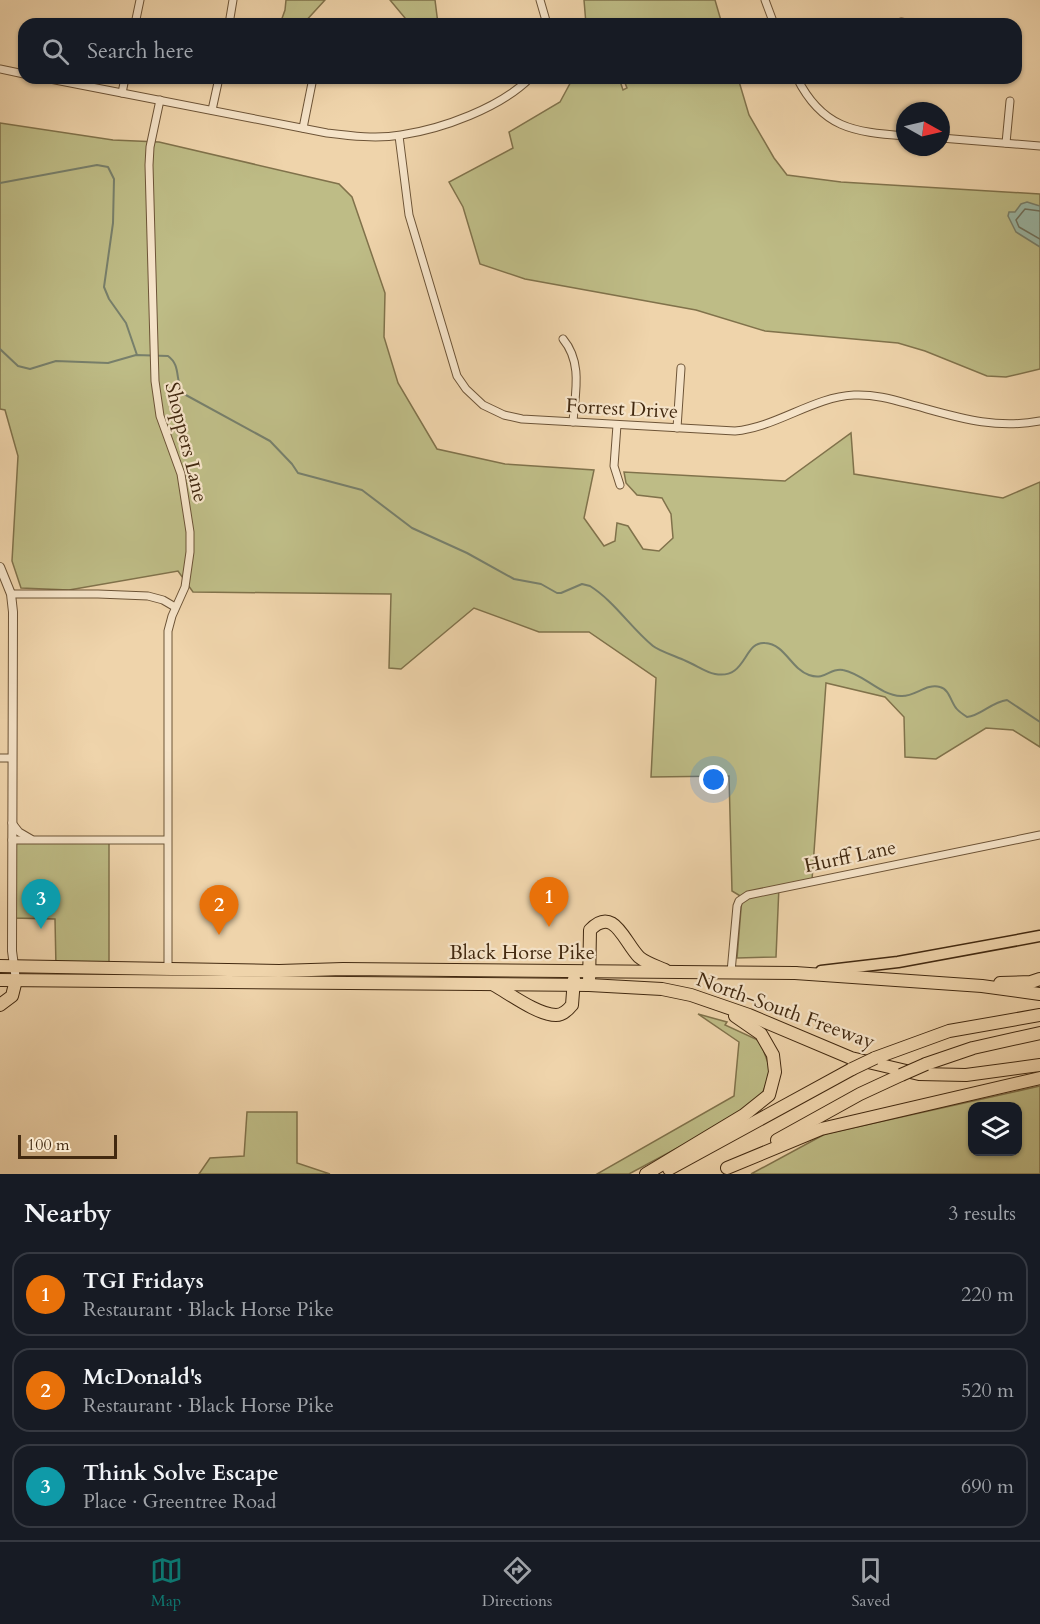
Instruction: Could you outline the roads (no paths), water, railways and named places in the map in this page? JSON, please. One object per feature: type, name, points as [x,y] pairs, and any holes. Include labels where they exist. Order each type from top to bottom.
[{"type":"highway","points":[[589,979],[590,930],[603,921],[615,925],[640,958],[672,972]]},
{"type":"highway","name":"Black Horse Pike","points":[[0,966],[279,971],[343,969],[589,979],[672,972],[795,973]]},
{"type":"highway","name":"North-South Freeway","points":[[795,973],[939,983],[1040,994]]},
{"type":"highway","name":"Black Horse Pike","points":[[0,980],[493,985],[574,978]]},
{"type":"highway","points":[[493,985],[544,1012],[556,1015],[562,1014],[572,1005],[574,978]]},
{"type":"highway","points":[[939,983],[1031,982],[1040,978]]},
{"type":"highway","name":"North-South Freeway","points":[[589,979],[662,988],[709,1000],[851,1058],[919,1074],[966,1075],[1040,1065]]},
{"type":"highway","points":[[0,1005],[12,996],[16,980]]},
{"type":"highway","points":[[646,1174],[760,1104],[769,1095],[776,1064],[761,1034],[709,1000]]},
{"type":"highway","points":[[659,1174],[875,1058],[949,1031],[1040,1015]]},
{"type":"highway","points":[[722,1171],[860,1094],[926,1064],[973,1048],[1040,1033]]},
{"type":"highway","points":[[722,1171],[821,1129],[1040,1078]]},
{"type":"main road","name":"Black Horse Pike","points":[[795,973],[898,962],[1040,936]]},
{"type":"street","points":[[136,18],[140,0]]},
{"type":"street","points":[[230,18],[233,0]]},
{"type":"street","points":[[540,0],[545,18]]},
{"type":"street","points":[[765,0],[772,18]]},
{"type":"street","points":[[0,69],[18,73]]},
{"type":"street","points":[[76,84],[303,128],[356,136],[399,136],[431,128],[484,109],[509,95],[523,84]]},
{"type":"street","points":[[122,93],[124,84]]},
{"type":"street","points":[[212,110],[218,84]]},
{"type":"street","points":[[303,128],[312,84]]},
{"type":"street","points":[[801,84],[814,105],[833,121],[862,132],[896,135]]},
{"type":"street","name":"Shoppers Lane","points":[[160,100],[148,165],[153,359],[158,407],[181,474],[190,532],[190,552],[185,586],[175,607],[168,631],[168,968]]},
{"type":"street","points":[[1006,143],[1010,101]]},
{"type":"street","name":"Forrest Drive","points":[[399,136],[409,215],[452,366],[461,383],[477,401],[497,413],[515,418],[735,431],[752,429],[823,403],[855,395],[890,399],[983,423],[1008,425],[1040,421]]},
{"type":"street","points":[[950,139],[1040,146]]},
{"type":"street","points":[[563,339],[570,347],[575,360],[573,422]]},
{"type":"street","points":[[677,428],[681,368]]},
{"type":"street","points":[[616,425],[614,466],[620,485]]},
{"type":"street","points":[[0,567],[10,594],[13,628],[11,758],[13,966],[16,980]]},
{"type":"street","points":[[10,594],[148,596],[158,598],[175,607]]},
{"type":"street","points":[[0,758],[11,758]]},
{"type":"street","points":[[12,823],[19,832],[33,840]]},
{"type":"street","name":"Hurff Lane","points":[[731,972],[737,906],[739,901],[748,895],[1040,834]]},
{"type":"street","points":[[12,840],[167,840]]},
{"type":"street","points":[[12,855],[19,844],[33,840]]},
{"type":"water","points":[[1027,202],[1040,206],[1040,247],[1016,232],[1008,216],[1009,212],[1015,212],[1021,204]]},
{"type":"waterway","points":[[0,183],[97,165],[108,167],[114,179],[113,223],[104,287],[109,299],[126,323],[137,355]]},
{"type":"waterway","points":[[0,349],[18,366],[30,369],[56,361],[108,363],[136,355],[168,356],[175,364],[179,384],[184,394],[270,441],[298,473],[362,490],[412,528],[467,553],[514,579],[541,584],[557,593],[582,584],[590,586],[607,599],[653,646],[711,673],[725,674],[733,671],[752,648],[758,644],[772,644],[783,652],[797,668],[809,675],[820,676],[835,670],[843,670],[851,672],[886,692],[901,696],[930,687],[940,687],[948,693],[957,709],[967,717],[1007,700],[1040,722]]},
{"type":"place","name":"TGI Fridays","points":[[549,927]]},
{"type":"place","name":"Think Solve Escape","points":[[41,929]]},
{"type":"place","name":"McDonald's","points":[[219,935]]}]
